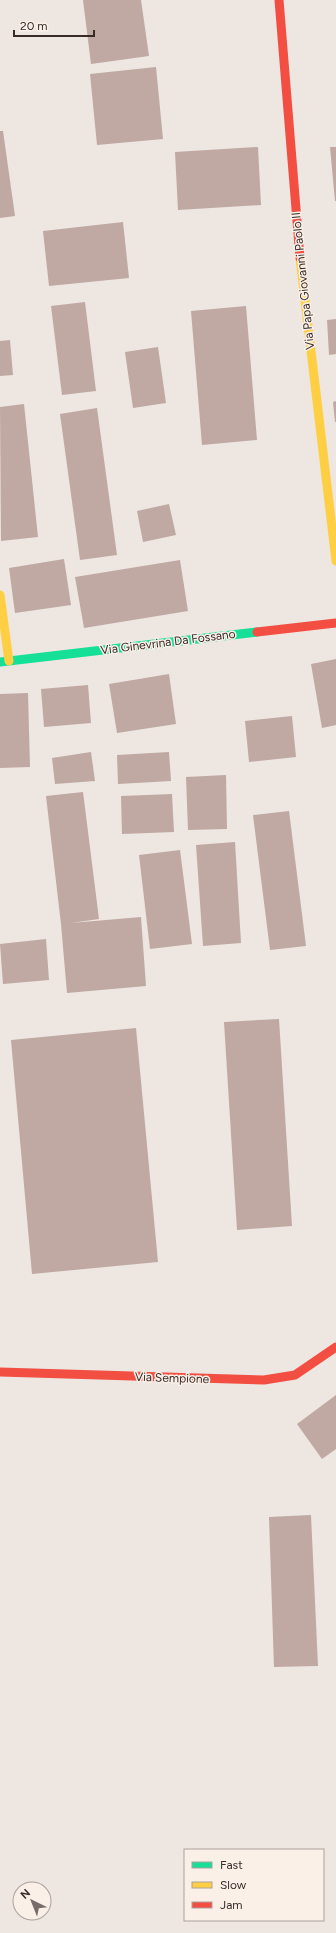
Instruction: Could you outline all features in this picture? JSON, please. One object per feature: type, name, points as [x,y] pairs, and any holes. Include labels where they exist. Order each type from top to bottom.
[{"type":"street","name":"Via Papa Giovanni Paolo II","points":[[279,0],[302,284],[336,561]]},
{"type":"street","points":[[0,595],[4,661]]},
{"type":"street","name":"Via Ginevrina Da Fossano","points":[[4,661],[336,623]]},
{"type":"street","name":"Via Sempione","points":[[0,1372],[264,1380],[295,1375],[336,1347]]},
{"type":"building","points":[[83,0],[141,0],[149,56],[91,64]]},
{"type":"building","points":[[156,67],[163,139],[97,145],[90,74]]},
{"type":"building","points":[[0,131],[3,131],[15,216],[0,218]]},
{"type":"building","points":[[258,147],[261,205],[178,210],[175,152]]},
{"type":"building","points":[[330,147],[336,147],[336,201],[335,201]]},
{"type":"building","points":[[123,222],[129,278],[49,286],[43,231]]},
{"type":"building","points":[[85,302],[96,391],[62,395],[51,306]]},
{"type":"building","points":[[246,306],[257,440],[202,445],[191,311]]},
{"type":"building","points":[[336,319],[336,354],[329,355],[327,320]]},
{"type":"building","points":[[10,340],[13,375],[0,376],[0,341]]},
{"type":"building","points":[[158,347],[166,403],[133,408],[125,352]]},
{"type":"building","points":[[336,401],[336,422],[335,422],[333,402]]},
{"type":"building","points":[[24,404],[38,537],[1,541],[0,407]]},
{"type":"building","points":[[97,408],[117,555],[80,560],[60,414]]},
{"type":"building","points":[[169,504],[176,535],[143,542],[137,511]]},
{"type":"building","points":[[64,559],[71,605],[15,613],[9,568]]},
{"type":"building","points":[[180,560],[188,611],[84,628],[75,577]]},
{"type":"building","points":[[336,659],[336,725],[322,728],[311,664]]},
{"type":"building","points":[[169,674],[176,724],[117,733],[109,684]]},
{"type":"building","points":[[88,685],[91,723],[44,727],[41,689]]},
{"type":"building","points":[[28,693],[30,767],[0,768],[0,694]]},
{"type":"building","points":[[292,716],[296,757],[249,762],[245,721]]},
{"type":"building","points":[[91,752],[95,781],[55,784],[52,758]]},
{"type":"building","points":[[169,752],[171,781],[118,784],[117,755]]},
{"type":"building","points":[[226,775],[227,829],[188,830],[186,777]]},
{"type":"building","points":[[83,792],[99,919],[71,923],[141,917],[146,986],[67,993],[61,924],[46,796]]},
{"type":"building","points":[[172,794],[174,832],[122,834],[121,796]]},
{"type":"building","points":[[289,811],[306,946],[270,950],[253,815]]},
{"type":"building","points":[[235,842],[241,943],[203,946],[196,845]]},
{"type":"building","points":[[180,850],[192,944],[150,949],[139,855]]},
{"type":"building","points":[[46,939],[49,980],[3,984],[0,944]]},
{"type":"building","points":[[279,1019],[292,1226],[237,1230],[224,1022]]},
{"type":"building","points":[[136,1028],[158,1262],[32,1274],[11,1040]]},
{"type":"building","points":[[336,1395],[336,1449],[322,1459],[297,1424]]},
{"type":"building","points":[[311,1515],[318,1666],[274,1667],[269,1517]]},
{"type":"traffic: fast","points":[[0,662],[257,632]]},
{"type":"traffic: slow","points":[[300,258],[336,561]]},
{"type":"traffic: slow","points":[[0,595],[9,661]]},
{"type":"traffic: jam","points":[[279,0],[300,258]]},
{"type":"traffic: jam","points":[[257,632],[336,623]]},
{"type":"traffic: jam","points":[[0,1372],[264,1380],[295,1375],[336,1347]]}]
